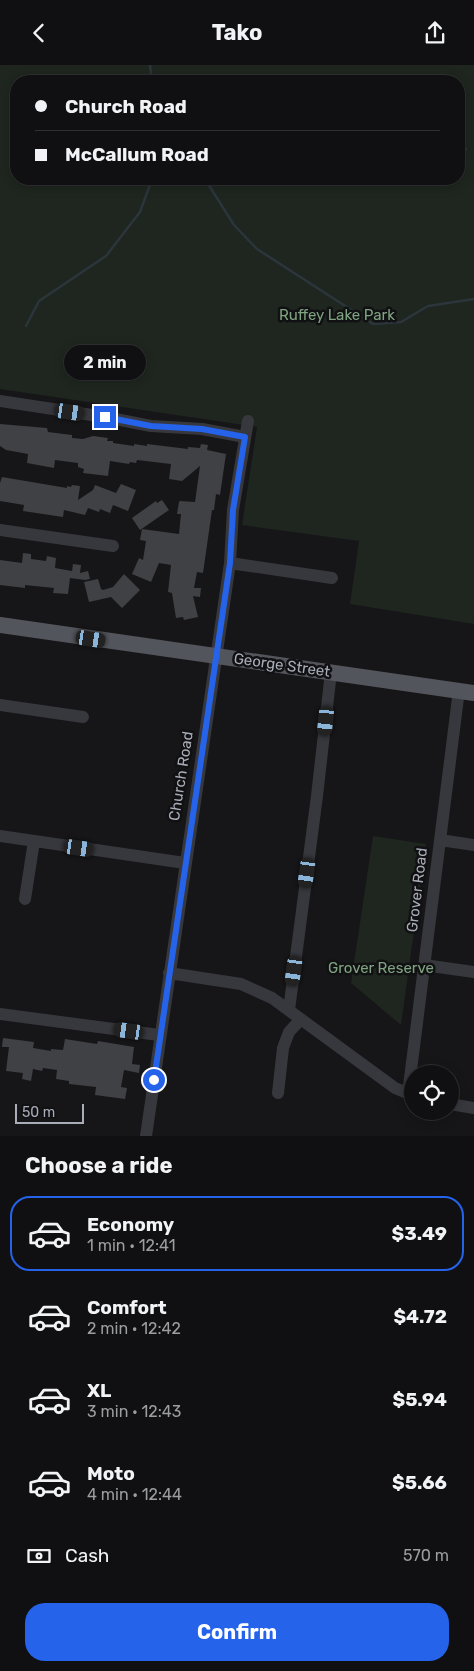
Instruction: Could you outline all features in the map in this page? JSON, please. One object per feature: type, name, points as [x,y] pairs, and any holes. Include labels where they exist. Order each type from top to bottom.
[{"type":"main road","name":"George Street","points":[[0,625],[466,691]]},
{"type":"street","points":[[0,401],[151,426],[202,429],[245,437]]},
{"type":"street","name":"Church Road","points":[[146,1136],[184,863],[230,563],[233,510],[248,421]]},
{"type":"street","points":[[0,530],[112,545]]},
{"type":"street","points":[[230,563],[332,578]]},
{"type":"street","points":[[289,1010],[318,796],[331,672]]},
{"type":"street","name":"Grover Road","points":[[413,1065],[440,841],[466,691]]},
{"type":"street","points":[[0,705],[84,717]]},
{"type":"street","points":[[0,836],[184,863]]},
{"type":"street","points":[[25,899],[34,841]]},
{"type":"street","points":[[440,841],[474,845]]},
{"type":"street","points":[[424,965],[474,973]]},
{"type":"street","points":[[168,973],[241,984],[272,998],[395,1088],[404,1092]]},
{"type":"street","points":[[0,1014],[159,1035]]},
{"type":"street","points":[[278,1093],[283,1048],[289,1032],[301,1019]]},
{"type":"street","points":[[459,1106],[474,1108]]},
{"type":"green space","name":"Ruffey Lake Park","points":[[0,65],[474,65],[474,624],[350,604],[359,541],[242,525],[257,427],[0,389]]},
{"type":"green space","name":"Grover Reserve","points":[[373,836],[426,844],[401,1025],[351,983]]},
{"type":"building","points":[[0,424],[47,428],[48,432],[72,435],[72,438],[83,439],[93,436],[108,438],[107,441],[113,441],[113,443],[134,446],[134,444],[147,446],[147,444],[188,449],[188,447],[200,448],[201,444],[208,445],[207,450],[226,454],[220,495],[216,494],[214,510],[212,510],[203,573],[197,572],[194,588],[201,588],[200,597],[193,596],[198,617],[184,620],[183,617],[176,618],[172,593],[168,592],[171,565],[159,563],[151,582],[132,574],[139,558],[143,560],[146,541],[140,540],[142,529],[179,534],[181,514],[177,514],[179,502],[195,502],[200,466],[182,481],[169,479],[171,464],[137,460],[136,463],[130,462],[129,464],[110,461],[108,476],[83,473],[84,469],[78,467],[78,463],[55,460],[54,468],[27,463],[28,454],[6,450],[0,446]]},
{"type":"building","points":[[2,477],[67,488],[67,486],[71,487],[72,485],[80,486],[78,500],[93,490],[95,485],[116,493],[121,484],[136,490],[128,511],[113,505],[110,513],[100,509],[99,512],[88,508],[85,515],[64,510],[63,517],[23,511],[24,505],[0,501]]},
{"type":"building","points":[[162,500],[169,510],[140,530],[132,518],[156,501],[157,503]]},
{"type":"building","points":[[23,553],[31,554],[31,559],[46,561],[47,556],[56,558],[55,568],[72,571],[73,564],[81,565],[80,573],[88,571],[90,579],[70,578],[68,594],[53,593],[54,588],[25,585],[25,588],[0,585],[0,560],[22,563]]},
{"type":"building","points":[[124,574],[140,590],[122,608],[111,597],[89,602],[84,582],[98,579],[103,590],[113,587]]},
{"type":"building","points":[[3,1038],[34,1042],[33,1048],[51,1051],[51,1049],[63,1050],[65,1039],[97,1044],[98,1041],[134,1047],[132,1064],[140,1065],[139,1073],[124,1070],[121,1087],[127,1088],[125,1099],[95,1095],[96,1087],[69,1084],[69,1081],[56,1079],[57,1070],[43,1068],[42,1071],[33,1069],[31,1081],[22,1079],[23,1073],[6,1071],[9,1047],[2,1047]]},
{"type":"waterway","points":[[150,65],[151,75]]},
{"type":"waterway","points":[[26,326],[39,301],[106,256],[140,212],[150,185]]},
{"type":"waterway","points":[[209,185],[234,225],[257,249],[373,324],[401,322],[428,306],[474,299]]},
{"type":"route","points":[[105,417],[151,426],[202,429],[245,437],[233,510],[230,563],[184,863],[154,1080]]}]
